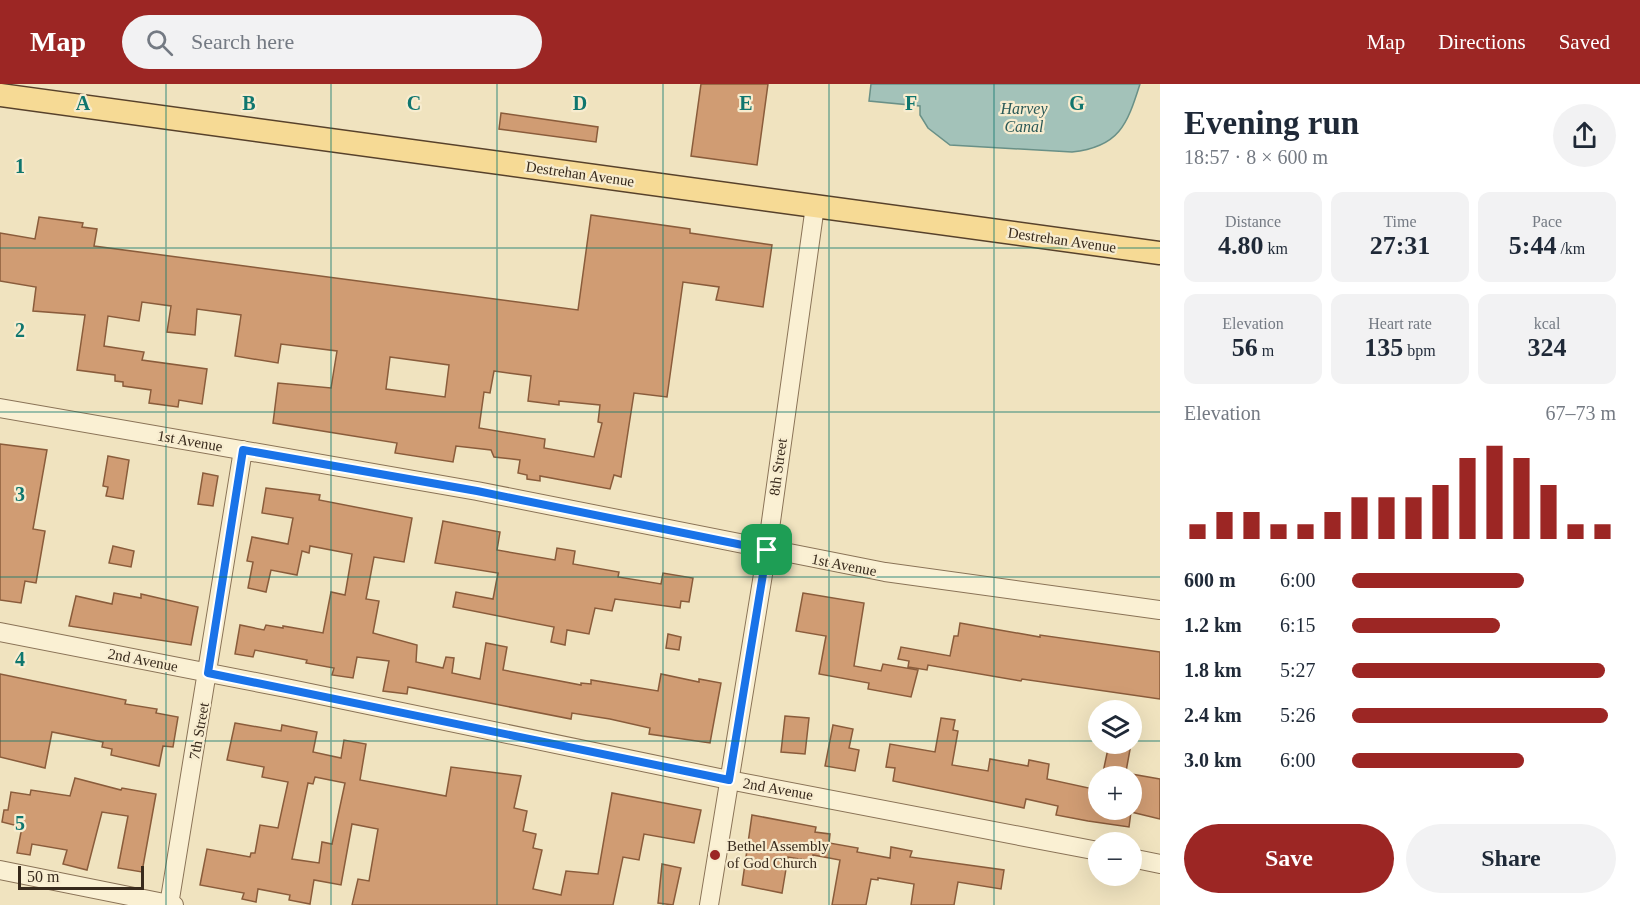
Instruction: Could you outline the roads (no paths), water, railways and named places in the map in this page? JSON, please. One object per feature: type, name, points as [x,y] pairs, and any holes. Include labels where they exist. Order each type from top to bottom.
[{"type":"main road","name":"Destrehan Avenue","points":[[0,95],[1160,253]]},
{"type":"street","name":"8th Street","points":[[708,905],[767,550],[815,206]]},
{"type":"street","name":"1st Avenue","points":[[0,408],[477,491],[885,572],[1160,610]]},
{"type":"street","name":"7th Street","points":[[171,905],[243,450]]},
{"type":"street","name":"2nd Avenue","points":[[0,632],[729,780],[1088,849]]},
{"type":"street","points":[[1142,860],[1160,864]]},
{"type":"street","points":[[0,870],[171,905]]},
{"type":"water","name":"Harvey Canal","points":[[871,84],[1140,84],[1119,132],[1101,145],[1072,152],[950,145],[928,128],[920,115],[920,106],[869,101]]},
{"type":"place","name":"Bethel Assembly of God Church","points":[[715,855]]}]
